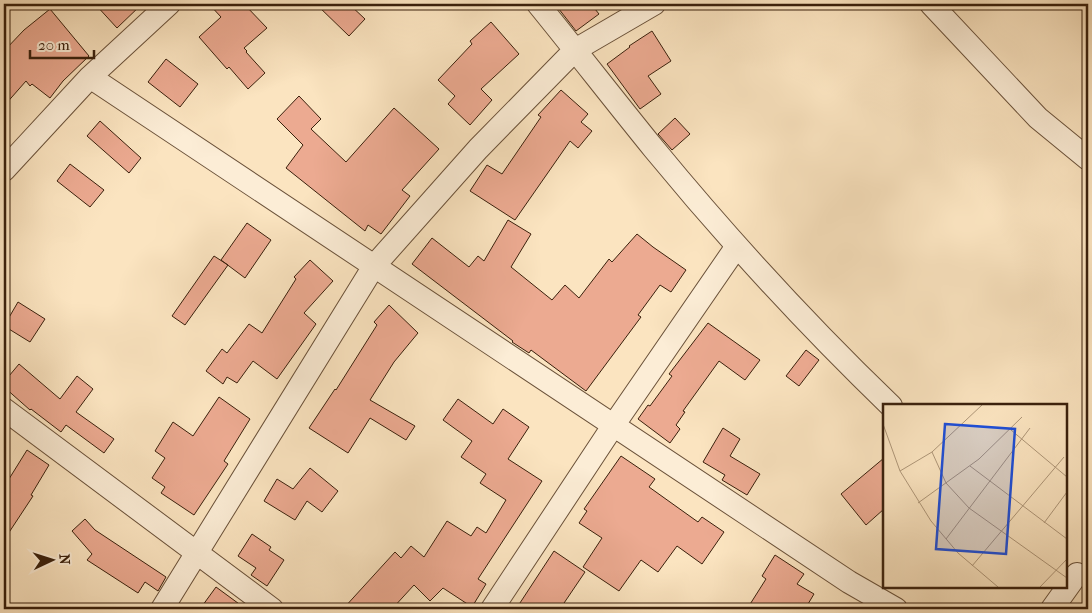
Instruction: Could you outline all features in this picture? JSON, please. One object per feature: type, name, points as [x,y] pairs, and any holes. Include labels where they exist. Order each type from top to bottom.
[{"type":"street","points":[[4,170],[90,77],[169,4]]},
{"type":"street","points":[[538,4],[655,150],[738,246],[889,404]]},
{"type":"street","points":[[162,609],[374,266],[478,149],[575,50],[654,4]]},
{"type":"street","points":[[931,4],[1038,118],[1088,159]]},
{"type":"street","points":[[90,77],[849,582],[896,609]]},
{"type":"street","points":[[492,609],[613,426],[738,246]]},
{"type":"street","points":[[4,409],[272,609]]},
{"type":"street","points":[[1052,609],[1077,574]]},
{"type":"building","points":[[95,4],[142,4],[117,28]]},
{"type":"building","points":[[209,4],[244,4],[267,28],[244,48],[265,73],[248,89],[229,67],[227,69],[199,37],[221,17]]},
{"type":"building","points":[[316,4],[349,4],[365,19],[349,36]]},
{"type":"building","points":[[555,4],[591,4],[599,14],[576,31]]},
{"type":"building","points":[[50,9],[89,56],[63,81],[50,98],[32,84],[30,86],[26,81],[4,106],[4,51],[24,30]]},
{"type":"building","points":[[491,22],[519,54],[481,89],[492,100],[470,125],[448,104],[455,96],[438,80],[472,44],[470,41]]},
{"type":"building","points":[[652,31],[671,61],[648,76],[661,94],[640,109],[607,64],[629,46]]},
{"type":"building","points":[[166,59],[198,84],[180,107],[148,82]]},
{"type":"building","points":[[561,90],[588,114],[581,122],[592,131],[578,148],[570,141],[515,220],[470,191],[487,165],[502,174],[541,117],[538,115]]},
{"type":"building","points":[[299,96],[321,119],[311,129],[346,162],[394,108],[439,149],[402,190],[410,196],[381,234],[368,225],[365,231],[286,168],[303,145],[277,119]]},
{"type":"building","points":[[675,118],[690,134],[672,150],[658,134]]},
{"type":"building","points":[[100,121],[141,158],[129,173],[87,136]]},
{"type":"building","points":[[70,164],[104,190],[90,207],[57,181]]},
{"type":"building","points":[[508,220],[531,234],[511,267],[552,300],[565,285],[579,298],[609,259],[612,262],[637,234],[686,270],[671,292],[660,285],[638,315],[641,317],[586,391],[531,350],[529,353],[512,342],[412,264],[432,238],[469,267],[478,256],[484,261]]},
{"type":"building","points":[[247,223],[271,240],[245,278],[221,260]]},
{"type":"building","points":[[214,256],[228,265],[185,325],[172,316]]},
{"type":"building","points":[[310,260],[333,281],[304,313],[316,324],[277,379],[253,361],[237,383],[227,377],[223,384],[206,371],[222,349],[227,353],[249,324],[262,333],[296,279],[294,277]]},
{"type":"building","points":[[18,302],[45,319],[30,342],[4,326]]},
{"type":"building","points":[[389,305],[418,333],[394,362],[370,400],[415,426],[406,440],[370,418],[348,453],[309,428],[336,390],[377,325],[374,322]]},
{"type":"building","points":[[708,323],[760,360],[745,380],[719,361],[683,411],[685,412],[676,425],[680,429],[670,443],[638,419],[672,376],[669,374]]},
{"type":"building","points":[[806,350],[819,360],[799,386],[786,376]]},
{"type":"building","points":[[19,364],[60,399],[77,376],[93,389],[76,412],[114,439],[104,453],[66,425],[61,432],[30,410],[4,387],[4,382]]},
{"type":"building","points":[[219,397],[250,419],[224,461],[228,464],[194,515],[161,493],[165,487],[152,478],[165,458],[155,451],[173,422],[193,436]]},
{"type":"building","points":[[458,399],[493,424],[503,409],[529,427],[508,459],[542,481],[478,579],[486,584],[472,607],[443,588],[430,601],[414,585],[392,609],[343,609],[395,552],[401,558],[411,546],[424,557],[447,521],[471,536],[477,527],[486,533],[506,500],[480,483],[486,474],[461,457],[472,441],[443,420]]},
{"type":"building","points":[[723,428],[740,439],[730,456],[760,474],[747,495],[722,480],[725,475],[703,462]]},
{"type":"building","points":[[27,450],[49,465],[31,495],[33,496],[4,540],[4,487]]},
{"type":"building","points":[[621,456],[655,479],[649,487],[698,522],[702,517],[724,532],[702,564],[677,546],[658,572],[641,560],[619,591],[583,567],[602,538],[579,523],[587,511],[584,509]]},
{"type":"building","points":[[883,459],[883,510],[866,525],[841,494]]},
{"type":"building","points":[[310,468],[338,491],[322,512],[307,501],[295,520],[264,501],[277,479],[293,489]]},
{"type":"building","points":[[85,519],[95,530],[166,577],[158,591],[145,582],[138,593],[87,560],[92,554],[72,531]]},
{"type":"building","points":[[252,534],[271,547],[269,550],[284,560],[267,586],[251,575],[256,568],[238,556]]},
{"type":"building","points":[[554,551],[585,572],[560,609],[516,609]]},
{"type":"building","points":[[775,555],[804,574],[797,584],[814,594],[805,609],[747,609],[766,579],[762,576]]},
{"type":"building","points":[[216,587],[246,609],[200,609]]}]
